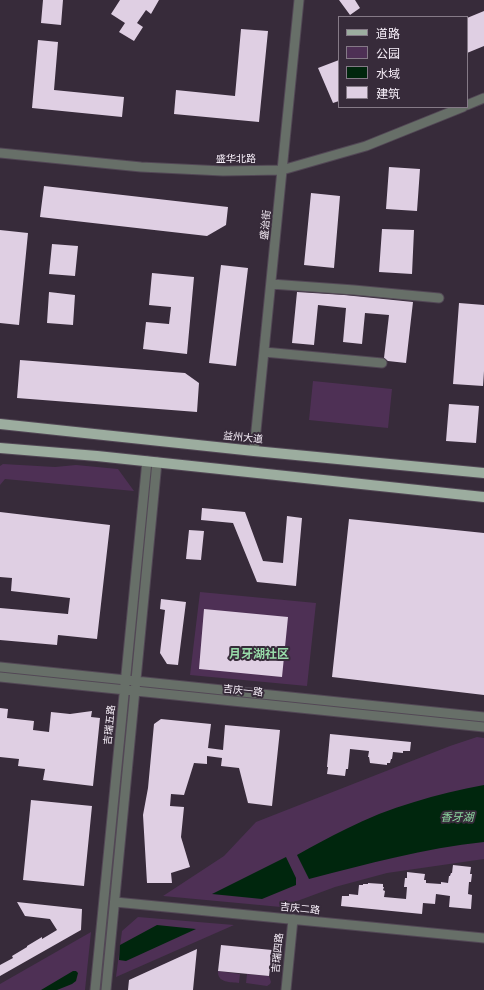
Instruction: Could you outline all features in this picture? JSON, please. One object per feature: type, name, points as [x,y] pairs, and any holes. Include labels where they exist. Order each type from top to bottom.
[{"type":"main road","name":"益州大道","points":[[0,424],[254,451],[484,472]]},
{"type":"main road","points":[[0,448],[97,456],[484,497]]},
{"type":"street","name":"盛治街","points":[[254,451],[299,0]]},
{"type":"street","points":[[468,105],[484,98]]},
{"type":"street","name":"盛华北路","points":[[0,153],[141,167],[224,171],[282,170],[366,146],[461,108]]},
{"type":"street","points":[[271,284],[439,298]]},
{"type":"street","points":[[264,352],[382,364]]},
{"type":"street","points":[[106,990],[136,681],[152,462]]},
{"type":"street","name":"吉瑞五路","points":[[96,990],[126,680],[152,462]]},
{"type":"street","name":"吉庆一路","points":[[0,667],[484,717]]},
{"type":"street","name":"吉庆一路","points":[[0,677],[484,727]]},
{"type":"street","name":"吉庆二路","points":[[114,902],[484,938]]},
{"type":"street","name":"吉瑞四路","points":[[286,990],[292,919]]},
{"type":"green space","points":[[313,381],[392,389],[388,428],[309,420]]},
{"type":"green space","points":[[3,464],[55,467],[76,465],[118,469],[134,491],[5,479],[0,485],[0,466]]},
{"type":"green space","points":[[200,592],[316,603],[307,686],[190,675]]},
{"type":"green space","points":[[477,737],[484,738],[484,859],[387,873],[335,887],[281,907],[163,896],[224,856],[256,822],[450,746]]},
{"type":"green space","points":[[138,917],[234,925],[116,977],[122,931]]},
{"type":"green space","points":[[91,932],[85,990],[0,990],[0,984]]},
{"type":"green space","points":[[218,971],[240,974],[239,983],[222,980],[218,975]]},
{"type":"green space","points":[[247,974],[269,976],[271,982],[267,986],[246,983]]},
{"type":"water","name":"香牙湖","points":[[484,785],[484,842],[418,852],[309,879],[297,855],[362,821],[379,814],[431,797]]},
{"type":"water","points":[[286,857],[296,878],[296,885],[262,899],[212,894]]},
{"type":"water","points":[[157,925],[196,929],[126,961],[119,960],[120,945]]},
{"type":"water","points":[[73,971],[78,973],[76,981],[72,984],[57,990],[41,990]]},
{"type":"building","points":[[43,0],[63,0],[61,25],[41,23]]},
{"type":"building","points":[[120,0],[159,0],[151,14],[146,10],[137,23],[143,27],[134,41],[119,32],[125,23],[111,14]]},
{"type":"building","points":[[339,0],[355,0],[360,8],[350,15]]},
{"type":"building","points":[[484,11],[484,46],[468,53],[468,18]]},
{"type":"building","points":[[241,29],[268,31],[259,122],[174,114],[176,90],[235,96]]},
{"type":"building","points":[[38,40],[58,42],[54,90],[124,97],[122,117],[32,108]]},
{"type":"building","points":[[338,60],[338,101],[333,103],[318,68]]},
{"type":"building","points":[[389,167],[420,169],[417,211],[386,209]]},
{"type":"building","points":[[44,186],[228,207],[226,225],[207,236],[40,217]]},
{"type":"building","points":[[311,193],[340,196],[334,268],[304,265]]},
{"type":"building","points":[[382,229],[414,230],[412,274],[379,272]]},
{"type":"building","points":[[0,230],[28,233],[19,325],[0,323]]},
{"type":"building","points":[[52,244],[78,246],[75,276],[49,274]]},
{"type":"building","points":[[221,265],[248,268],[236,366],[209,363]]},
{"type":"building","points":[[152,273],[194,277],[187,354],[143,349],[146,322],[169,324],[171,307],[149,305]]},
{"type":"building","points":[[49,292],[75,295],[73,325],[47,323]]},
{"type":"building","points":[[297,292],[413,302],[406,363],[388,361],[384,358],[389,315],[365,313],[362,344],[343,342],[346,308],[318,305],[314,345],[292,343]]},
{"type":"building","points":[[459,303],[484,305],[483,386],[453,384]]},
{"type":"building","points":[[20,360],[185,373],[199,383],[197,412],[17,398]]},
{"type":"building","points":[[449,404],[479,406],[476,443],[446,441]]},
{"type":"building","points":[[202,508],[245,512],[263,561],[283,563],[287,516],[302,518],[296,586],[257,582],[233,523],[201,520]]},
{"type":"building","points":[[0,512],[110,525],[97,639],[58,635],[57,645],[0,640],[0,608],[68,614],[70,598],[11,591],[12,578],[0,577]]},
{"type":"building","points":[[349,519],[484,533],[484,695],[332,677]]},
{"type":"building","points":[[189,530],[204,531],[201,560],[186,559]]},
{"type":"building","points":[[161,599],[186,602],[178,665],[167,664],[160,653],[165,610],[160,609]]},
{"type":"building","points":[[204,609],[288,617],[282,677],[199,669]]},
{"type":"building","points":[[0,708],[8,709],[7,718],[34,721],[33,730],[49,732],[51,712],[70,714],[92,711],[91,717],[100,718],[93,786],[43,780],[45,769],[18,766],[19,759],[0,757]]},
{"type":"building","points":[[161,719],[211,724],[208,748],[223,750],[225,725],[280,730],[272,806],[248,803],[239,768],[221,766],[222,758],[207,756],[207,764],[194,763],[184,795],[171,794],[170,806],[184,807],[181,837],[190,867],[171,873],[172,883],[147,883],[143,815],[148,788],[154,724]]},
{"type":"building","points":[[330,734],[411,742],[410,751],[403,751],[403,753],[393,752],[392,759],[390,763],[387,763],[387,765],[370,763],[368,757],[369,751],[350,749],[348,769],[346,769],[345,776],[327,774]]},
{"type":"building","points":[[31,800],[92,806],[84,886],[23,880]]},
{"type":"building","points":[[453,865],[471,867],[470,874],[472,874],[471,882],[469,882],[468,894],[472,895],[471,909],[449,907],[450,896],[436,894],[435,904],[423,903],[422,914],[341,906],[342,896],[349,896],[349,894],[358,895],[359,885],[368,883],[383,884],[383,890],[385,891],[384,897],[406,899],[407,887],[404,887],[407,872],[425,874],[424,880],[426,880],[426,883],[448,883]]},
{"type":"building","points":[[17,902],[82,909],[81,930],[0,976],[0,965],[13,958],[12,956],[27,946],[57,930],[50,919],[25,916]]},
{"type":"building","points":[[221,945],[272,950],[269,976],[218,971]]},
{"type":"building","points":[[197,949],[193,990],[128,990],[129,980]]},
{"type":"tunnel","points":[[128,697],[129,685],[484,722]]},
{"type":"tunnel","points":[[100,990],[119,789]]},
{"type":"district","name":"月牙湖社区","points":[[259,655]]}]
